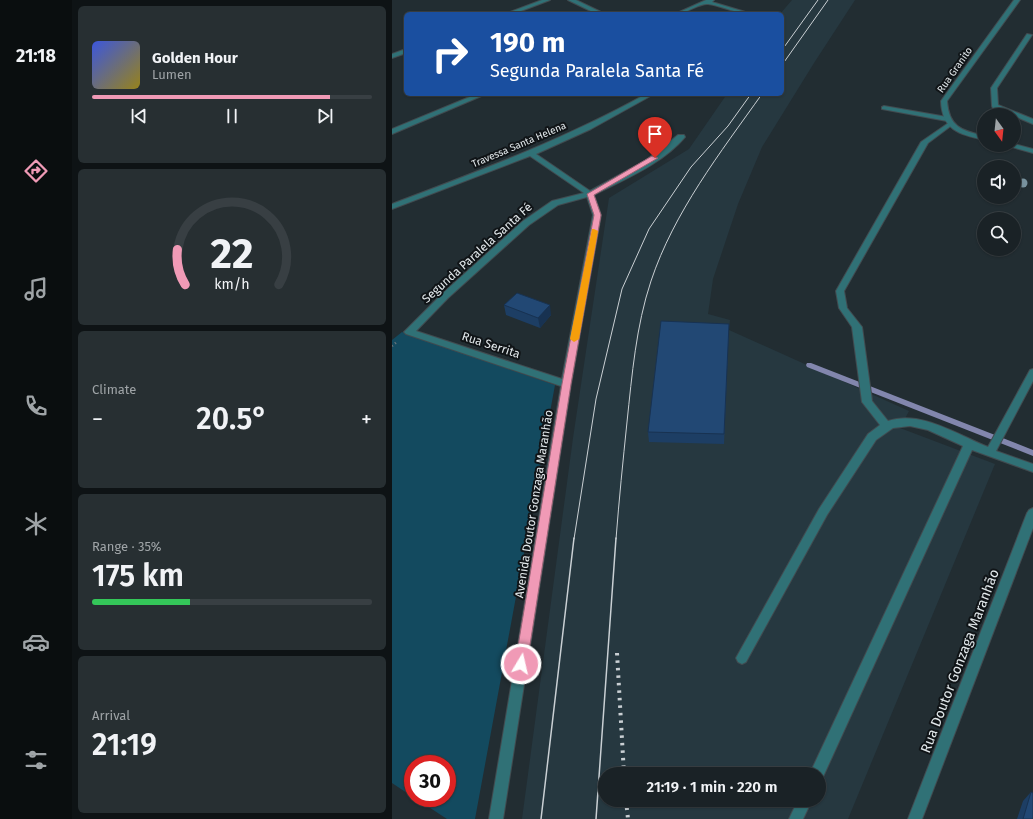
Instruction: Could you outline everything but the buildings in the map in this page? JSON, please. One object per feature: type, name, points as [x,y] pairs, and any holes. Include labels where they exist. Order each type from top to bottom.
[{"type":"street","points":[[514,12],[547,0]]},
{"type":"street","points":[[571,0],[598,12]]},
{"type":"street","name":"Rua Granito","points":[[949,122],[944,113],[944,101],[1017,0]]},
{"type":"street","points":[[683,12],[709,1],[743,12]]},
{"type":"street","points":[[1029,35],[994,88],[995,106],[1033,122]]},
{"type":"street","points":[[392,56],[404,52]]},
{"type":"street","points":[[392,132],[478,96]]},
{"type":"street","name":"Travessa Santa Helena","points":[[392,207],[530,153],[619,112],[647,96]]},
{"type":"street","points":[[884,108],[949,122],[956,130],[977,136]]},
{"type":"street","points":[[886,426],[867,402],[857,327],[843,308],[840,291],[925,142],[949,122]]},
{"type":"street","name":"Segunda Paralela Santa Fé","points":[[409,332],[445,296],[526,223],[555,204],[590,194],[648,163],[672,146],[681,137]]},
{"type":"street","points":[[1021,147],[1033,151]]},
{"type":"street","points":[[530,153],[590,194]]},
{"type":"street","name":"Avenida Doutor Gonzaga Maranhão","points":[[496,819],[566,384],[597,215],[590,194]]},
{"type":"street","name":"Rua Serrita","points":[[409,332],[566,384]]},
{"type":"street","points":[[991,450],[1033,372]]},
{"type":"street","points":[[742,658],[823,512],[872,437],[881,428],[895,423],[909,422],[923,424],[969,444],[991,450],[1033,468]]},
{"type":"street","points":[[820,767],[969,444]]},
{"type":"street","name":"Rua Doutor Gonzaga Maranhão","points":[[915,819],[1033,513]]},
{"type":"street","points":[[796,819],[802,807]]},
{"type":"shaded area","points":[[792,0],[855,0],[762,147],[738,204],[713,279],[708,314],[730,320],[729,330],[909,411],[900,428],[995,464],[848,819],[522,819],[573,438],[609,198],[689,149],[726,96],[784,96],[784,12],[782,12]]},
{"type":"shaded area","points":[[402,332],[555,385],[475,819],[447,819],[429,807],[456,807],[456,755],[404,755],[404,791],[392,783],[392,340]]},
{"type":"waterway","points":[[809,365],[1033,453]]},
{"type":"tram line","points":[[784,47],[818,0]]},
{"type":"tram line","points":[[784,62],[828,0]]},
{"type":"tram line","points":[[574,539],[596,399],[622,289],[649,229],[691,167],[728,126],[750,96]]},
{"type":"tram line","points":[[616,539],[635,351],[651,281],[672,231],[685,207],[714,161],[761,96]]},
{"type":"tram line","points":[[541,819],[574,538]]},
{"type":"tram line","points":[[596,819],[616,538]]},
{"type":"railway","points":[[617,653],[624,767]]},
{"type":"railway","points":[[627,807],[628,819]]},
{"type":"slow traffic","points":[[574,339],[594,231]]},
{"type":"route","points":[[521,664],[566,384],[597,215],[595,205],[590,194],[655,158]]}]
